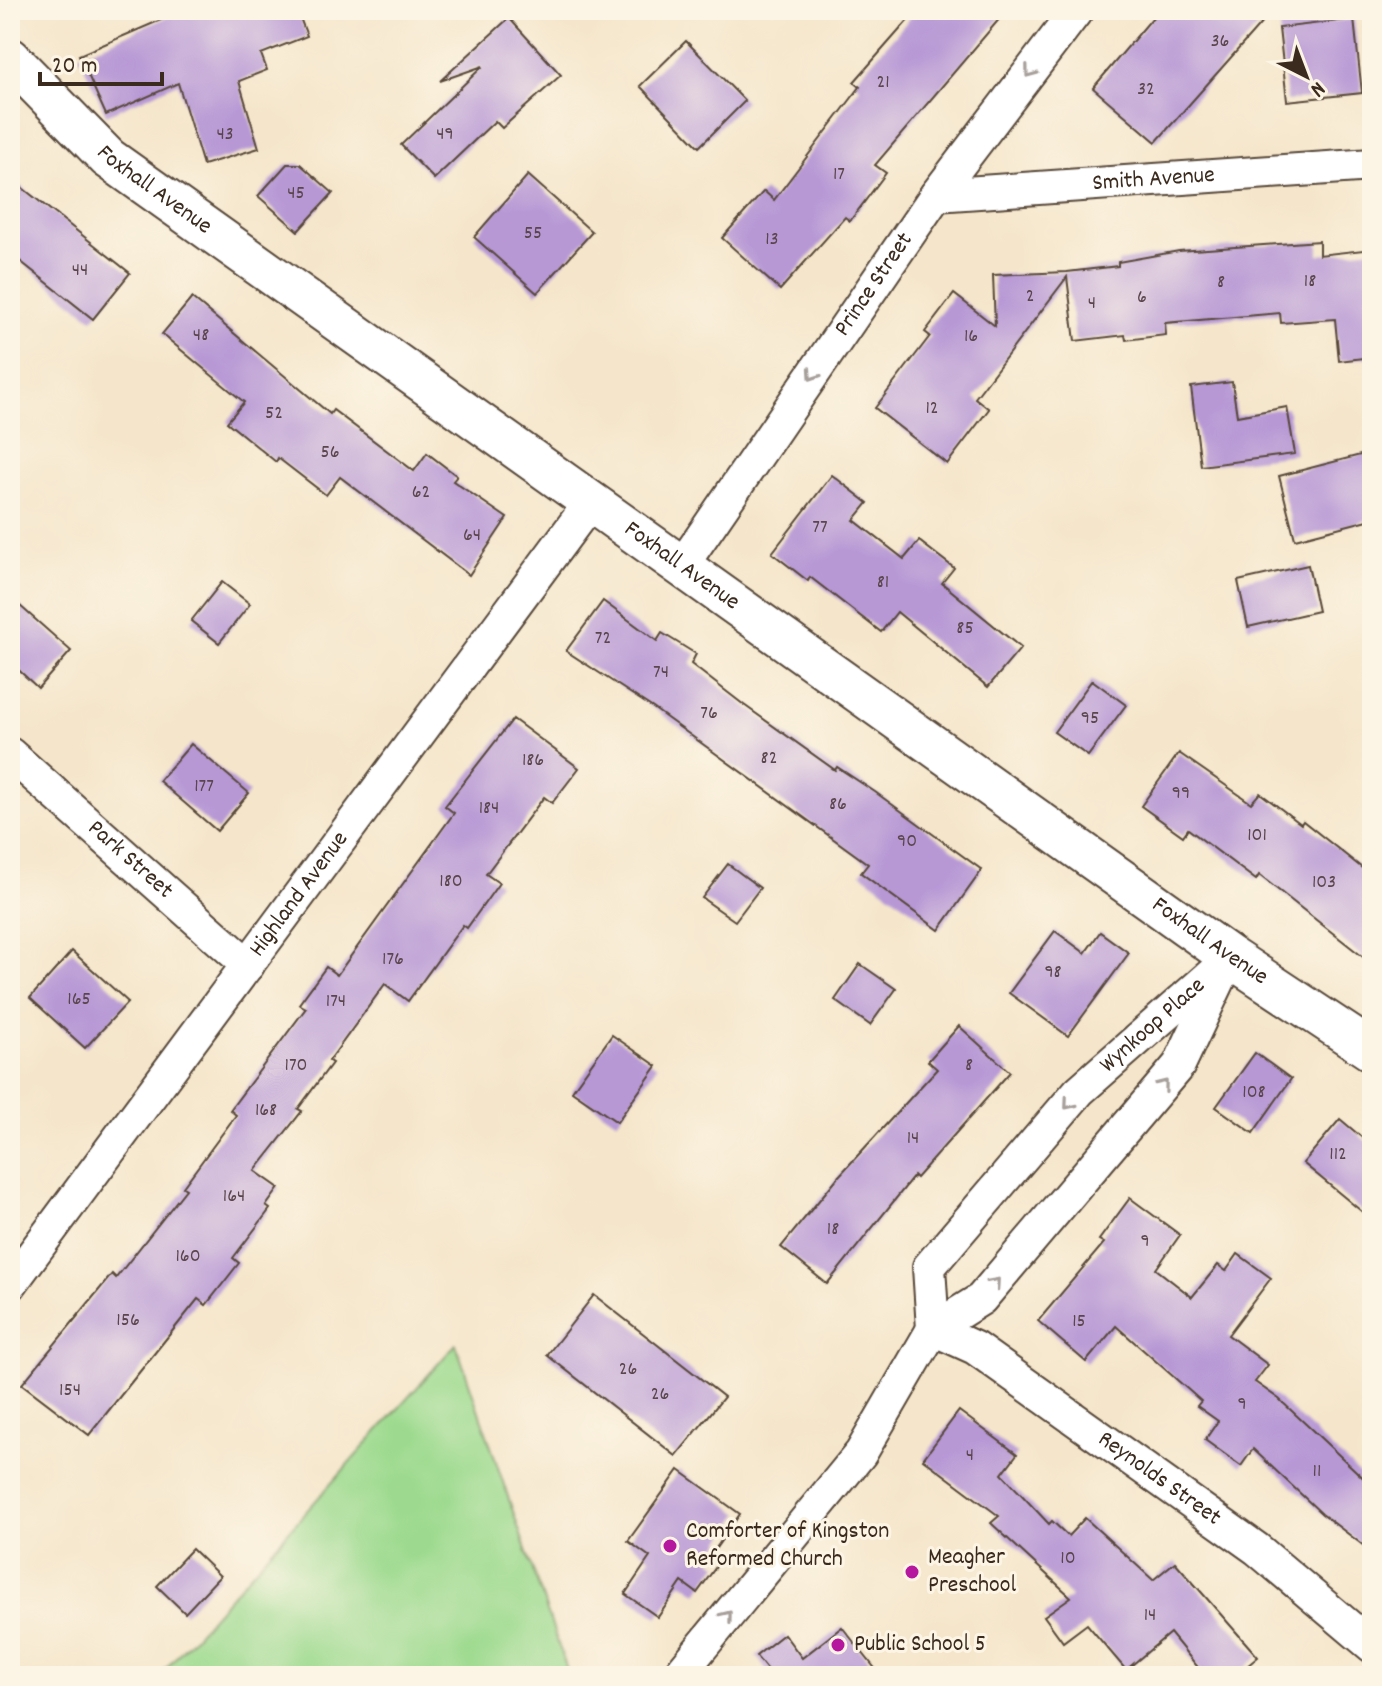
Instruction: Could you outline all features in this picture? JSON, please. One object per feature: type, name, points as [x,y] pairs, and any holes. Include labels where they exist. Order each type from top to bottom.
[{"type":"street","name":"Prince Street","points":[[681,567],[936,195],[1077,10]]},
{"type":"street","name":"Foxhall Avenue","points":[[10,58],[108,158],[1230,957],[1372,1051]]},
{"type":"street","name":"Smith Avenue","points":[[936,195],[1372,165]]},
{"type":"street","name":"Highland Avenue","points":[[10,1285],[590,503]]},
{"type":"street","name":"Park Street","points":[[10,754],[248,965]]},
{"type":"street","name":"Wynkoop Place","points":[[933,1329],[929,1267],[1079,1091],[1230,957]]},
{"type":"street","name":"Wynkoop Place","points":[[678,1676],[861,1453],[933,1329],[981,1299],[1179,1065],[1230,957]]},
{"type":"street","name":"Reynolds Street","points":[[933,1329],[975,1348],[1257,1549],[1372,1646]]},
{"type":"green space","points":[[456,1344],[569,1676],[159,1676]]},
{"type":"building","points":[[184,10],[297,10],[307,36],[261,54],[267,70],[239,81],[259,148],[203,165],[178,83],[106,115],[79,55]]},
{"type":"building","points":[[917,10],[1007,10],[875,165],[886,173],[850,221],[845,217],[780,290],[722,238],[764,191],[774,200],[860,87],[854,82]]},
{"type":"building","points":[[1159,10],[1273,10],[1156,142],[1093,88]]},
{"type":"building","points":[[509,18],[561,75],[502,128],[495,121],[434,179],[401,145],[483,66],[440,81]]},
{"type":"building","points":[[1354,19],[1362,93],[1287,101],[1279,28]]},
{"type":"building","points":[[686,41],[745,101],[699,147],[640,86]]},
{"type":"building","points":[[287,164],[300,164],[333,193],[298,231],[258,196]]},
{"type":"building","points":[[528,175],[592,232],[537,293],[474,237]]},
{"type":"building","points":[[10,178],[130,273],[93,319],[10,253]]},
{"type":"building","points":[[1319,241],[1319,255],[1372,249],[1372,295],[1367,296],[1372,357],[1339,361],[1335,319],[1281,323],[1280,313],[1165,323],[1166,335],[1126,340],[1125,335],[1075,341],[1067,277],[975,398],[989,409],[947,464],[875,408],[930,336],[925,332],[954,294],[995,326],[993,275],[1067,272],[1118,266],[1118,262],[1179,251]]},
{"type":"building","points":[[192,298],[330,414],[333,410],[414,471],[427,453],[457,476],[453,481],[507,518],[469,575],[340,477],[326,495],[278,458],[276,462],[227,422],[244,402],[162,334]]},
{"type":"building","points":[[1232,382],[1237,416],[1287,407],[1295,454],[1201,466],[1191,387]]},
{"type":"building","points":[[1372,452],[1372,519],[1295,539],[1279,476]]},
{"type":"building","points":[[832,475],[868,503],[854,520],[904,559],[919,541],[954,568],[942,583],[1021,648],[988,687],[897,612],[881,632],[810,577],[808,581],[772,553]]},
{"type":"building","points":[[1308,565],[1318,611],[1248,627],[1238,581]]},
{"type":"building","points":[[222,582],[250,604],[219,643],[191,621]]},
{"type":"building","points":[[10,597],[71,651],[38,688],[10,662]]},
{"type":"building","points":[[603,601],[657,641],[662,633],[696,654],[691,664],[744,705],[835,770],[837,767],[875,792],[982,870],[939,930],[861,873],[868,864],[653,708],[566,651]]},
{"type":"building","points":[[1092,680],[1126,705],[1088,756],[1054,732]]},
{"type":"building","points":[[513,719],[579,768],[552,803],[544,797],[486,874],[499,883],[467,928],[463,925],[408,1001],[385,984],[329,1061],[332,1063],[298,1109],[302,1111],[255,1171],[279,1188],[266,1206],[270,1209],[233,1258],[239,1263],[206,1305],[198,1299],[89,1435],[22,1384],[112,1274],[116,1278],[186,1189],[183,1187],[236,1115],[230,1110],[306,1008],[299,1004],[326,967],[337,975],[454,813],[445,806]]},
{"type":"building","points":[[191,744],[249,793],[217,831],[159,781]]},
{"type":"building","points":[[1179,753],[1251,803],[1260,793],[1301,824],[1303,821],[1372,876],[1372,964],[1259,875],[1256,880],[1188,829],[1183,836],[1141,806]]},
{"type":"building","points":[[728,864],[760,888],[735,921],[702,898]]},
{"type":"building","points":[[1055,931],[1085,953],[1100,932],[1129,953],[1068,1036],[1009,993]]},
{"type":"building","points":[[72,951],[128,1002],[85,1048],[30,998]]},
{"type":"building","points":[[860,964],[896,989],[870,1025],[835,1000]]},
{"type":"building","points":[[959,1026],[1010,1072],[916,1178],[914,1176],[827,1284],[781,1247],[838,1177],[937,1069],[928,1061]]},
{"type":"building","points":[[612,1035],[657,1066],[617,1122],[572,1091]]},
{"type":"building","points":[[1255,1053],[1291,1079],[1253,1133],[1216,1107]]},
{"type":"building","points":[[1340,1119],[1372,1146],[1372,1220],[1303,1163]]},
{"type":"building","points":[[1130,1198],[1180,1235],[1156,1269],[1192,1297],[1218,1265],[1226,1271],[1238,1254],[1271,1278],[1228,1335],[1268,1365],[1255,1382],[1279,1399],[1372,1486],[1372,1552],[1322,1514],[1253,1449],[1241,1466],[1205,1440],[1218,1421],[1197,1406],[1201,1401],[1116,1326],[1086,1362],[1038,1321],[1104,1243],[1099,1240]]},
{"type":"building","points":[[594,1295],[724,1397],[676,1456],[547,1355]]},
{"type":"building","points":[[959,1411],[1017,1454],[1002,1474],[1049,1524],[1052,1521],[1068,1536],[1085,1518],[1153,1580],[1175,1562],[1258,1657],[1235,1676],[1205,1676],[1170,1633],[1126,1670],[1087,1624],[1063,1642],[1044,1616],[1071,1597],[991,1523],[999,1516],[923,1459]]},
{"type":"building","name":"Comforter of Kingston Reformed Church","points":[[679,1470],[740,1514],[709,1558],[718,1564],[697,1593],[682,1582],[658,1617],[625,1594],[650,1557],[628,1541]]},
{"type":"building","points":[[192,1549],[220,1576],[185,1613],[157,1586]]},
{"type":"building","name":"Public School 5","points":[[842,1627],[881,1676],[772,1676],[756,1656],[784,1634],[802,1658]]},
{"type":"place","name":"Comforter of Kingston Reformed Church","points":[[670,1546]]},
{"type":"place","name":"Meagher Preschool","points":[[912,1572]]},
{"type":"place","name":"Public School 5","points":[[838,1645]]}]
